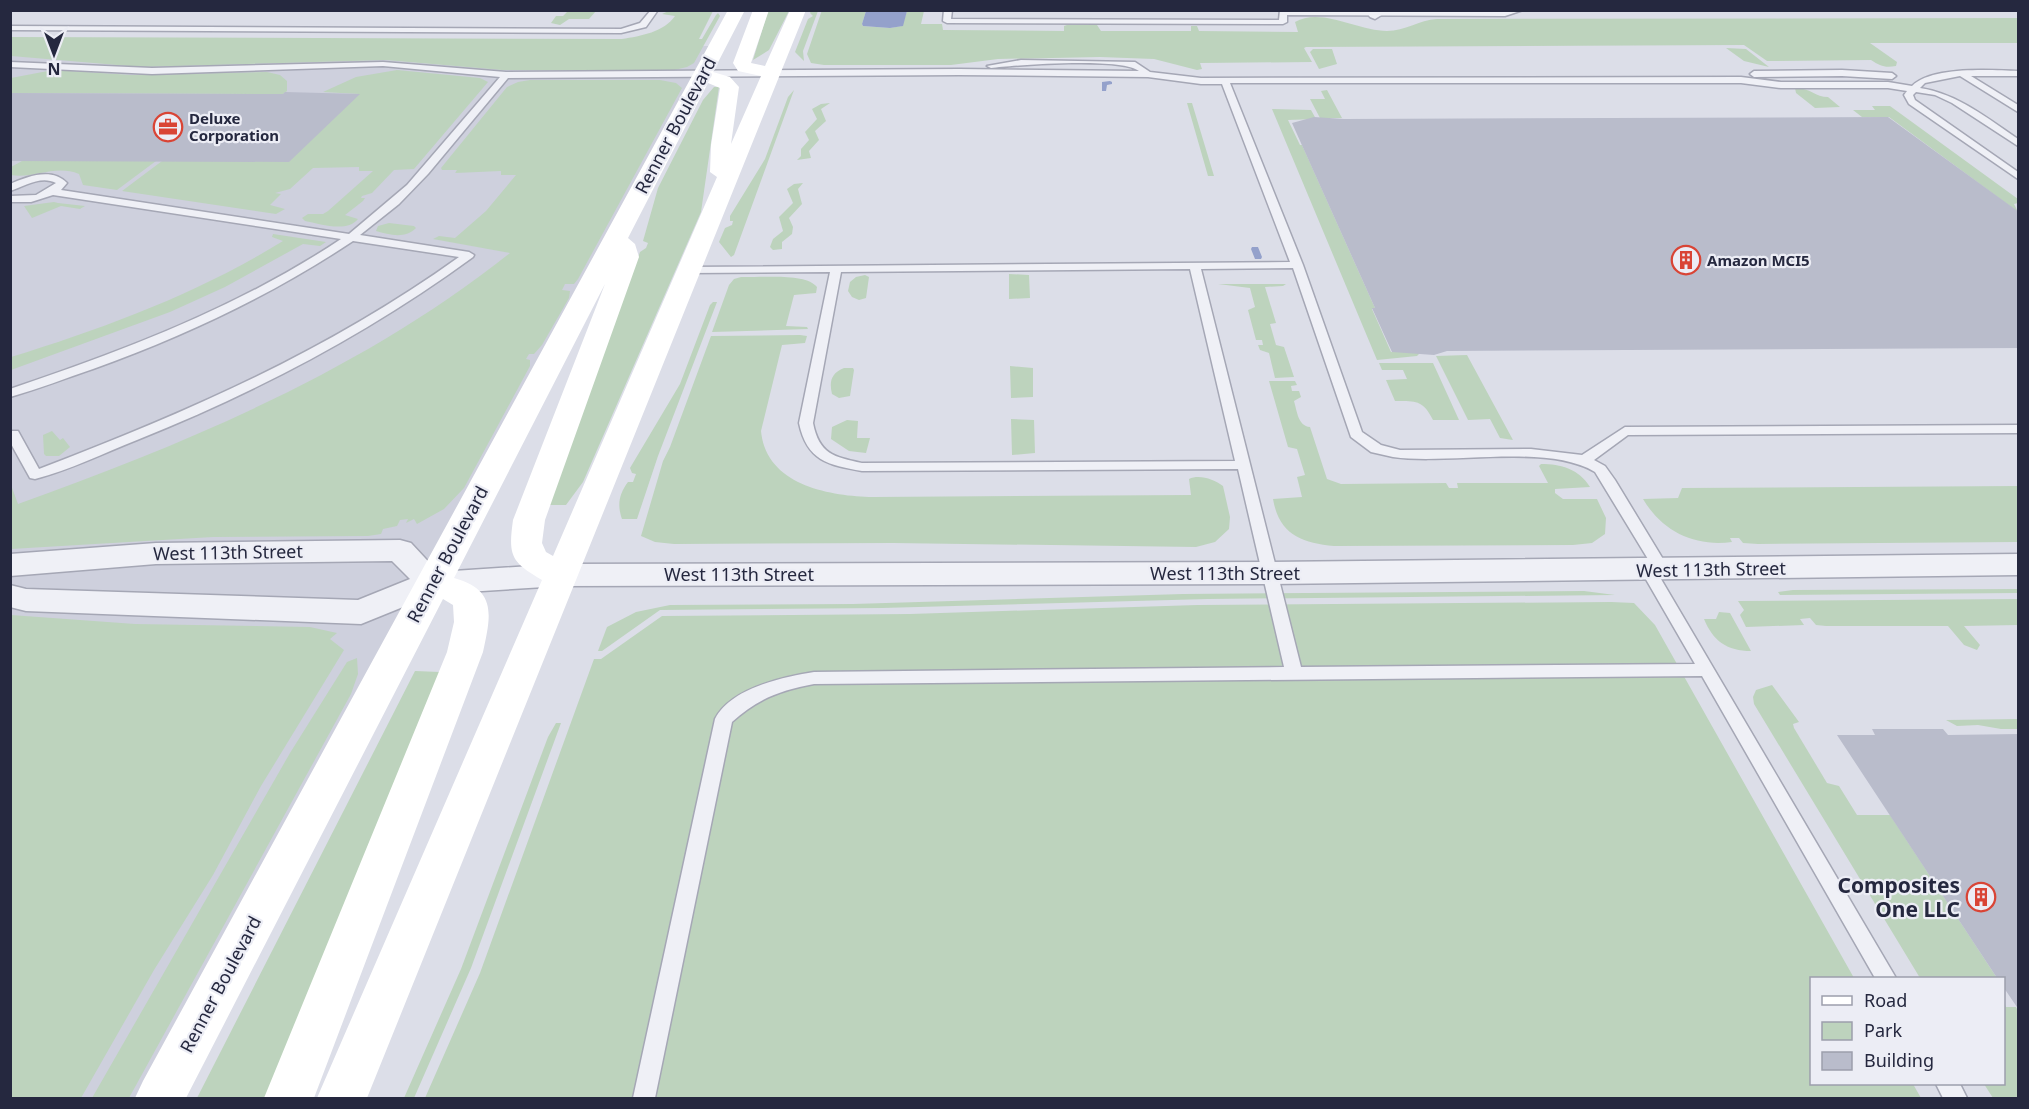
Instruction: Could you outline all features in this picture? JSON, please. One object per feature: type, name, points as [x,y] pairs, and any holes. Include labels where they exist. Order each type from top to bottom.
[{"type":"main road","name":"Renner Boulevard","points":[[160,1098],[737,10]]},
{"type":"main road","points":[[761,10],[742,63],[744,67],[752,70],[772,73]]},
{"type":"main road","points":[[342,1098],[798,10]]},
{"type":"main road","points":[[702,75],[723,81],[730,87],[721,145],[722,192]]},
{"type":"main road","points":[[561,575],[532,559],[526,543],[528,520],[627,257],[619,231]]},
{"type":"main road","points":[[289,1098],[465,652],[472,621],[470,604],[463,594],[431,584]]},
{"type":"street","name":"West 113th Street","points":[[10,565],[57,559],[192,551],[400,550],[431,584]]},
{"type":"street","name":"West 113th Street","points":[[10,596],[26,600],[361,612],[431,584],[561,575],[1269,573],[2019,565]]},
{"type":"lane","points":[[10,28],[621,31],[643,25],[655,10]]},
{"type":"lane","points":[[948,10],[947,21],[1283,22],[1284,12],[1505,14],[1520,10]]},
{"type":"lane","points":[[1082,10],[1083,21]]},
{"type":"lane","points":[[10,64],[152,71],[383,64],[506,75],[959,72],[1148,74],[1201,81],[1741,80],[1780,85],[1920,85],[1962,74],[2019,73]]},
{"type":"lane","points":[[1962,74],[2019,109]]},
{"type":"lane","points":[[10,393],[142,346],[205,319],[256,294],[349,238],[411,187],[506,75]]},
{"type":"lane","points":[[1225,81],[1297,265],[1356,434],[1367,445],[1381,452],[1400,454],[1531,453],[1585,460],[1600,469],[1610,483],[1706,670],[1885,977]]},
{"type":"lane","points":[[1920,85],[1955,101],[2019,143]]},
{"type":"lane","points":[[1920,85],[1908,95],[1912,102],[2019,176]]},
{"type":"lane","points":[[40,178],[61,180],[60,187],[31,199],[11,196],[40,178]]},
{"type":"lane","points":[[10,435],[13,434],[35,475],[90,455],[218,402],[299,362],[369,324],[469,255],[52,192]]},
{"type":"lane","points":[[689,270],[1297,265]]},
{"type":"lane","points":[[1195,266],[1294,673]]},
{"type":"lane","points":[[836,268],[806,423],[808,439],[817,452],[836,462],[862,467],[1243,465]]},
{"type":"lane","points":[[1585,460],[1625,431],[2019,429]]},
{"type":"lane","points":[[644,1098],[724,718],[744,699],[780,683],[814,678],[1706,670]]},
{"type":"lane","points":[[1948,1085],[1956,1098]]},
{"type":"shaded area","points":[[11,45],[717,46],[160,1098],[11,1098]]},
{"type":"green space","points":[[671,10],[713,11],[699,39],[702,39],[716,15],[718,13],[720,16],[694,63],[670,71],[502,70],[386,60],[141,67],[11,56],[11,37],[622,39],[644,35],[665,26],[675,16],[662,14]]},
{"type":"green space","points":[[822,10],[866,11],[863,26],[890,28],[902,26],[907,11],[924,11],[921,24],[942,24],[943,30],[1064,31],[1064,26],[1067,25],[1097,25],[1101,31],[1191,31],[1191,26],[1197,26],[1199,31],[1298,32],[1295,22],[1316,17],[1387,31],[1437,19],[2018,18],[2018,43],[1870,43],[1897,62],[1896,66],[1889,67],[1871,60],[1767,61],[1744,45],[1306,47],[1304,48],[1312,62],[1200,63],[1202,69],[1197,70],[1154,59],[1100,57],[998,59],[951,65],[824,65],[811,63],[807,54]]},
{"type":"green space","points":[[568,11],[596,11],[589,19],[569,19],[560,25],[551,23],[556,16],[563,16]]},
{"type":"green space","points":[[768,11],[789,11],[769,50],[753,60]]},
{"type":"green space","points":[[811,11],[818,11],[803,51],[804,61],[795,52],[808,19],[813,16]]},
{"type":"green space","points":[[1726,48],[1746,49],[1769,67],[1744,61]]},
{"type":"green space","points":[[1313,49],[1332,49],[1337,64],[1319,69],[1310,52]]},
{"type":"green space","points":[[53,70],[132,75],[267,72],[280,75],[287,81],[287,91],[283,94],[11,93],[11,78]]},
{"type":"green space","points":[[397,70],[480,78],[488,82],[414,169],[394,170],[372,193],[362,196],[361,198],[365,198],[363,201],[345,215],[358,219],[347,226],[333,226],[305,221],[302,218],[308,214],[323,214],[328,211],[373,171],[359,171],[359,167],[313,168],[290,189],[275,193],[281,194],[270,205],[285,209],[276,214],[122,191],[162,161],[359,94],[323,92],[356,77]]},
{"type":"green space","points":[[530,80],[660,80],[676,83],[682,88],[578,279],[574,284],[565,284],[562,290],[570,291],[569,298],[542,345],[526,359],[530,360],[530,366],[464,488],[444,509],[417,524],[414,519],[406,523],[408,519],[400,520],[397,526],[383,529],[381,534],[368,536],[213,537],[11,549],[11,485],[18,504],[148,455],[275,398],[336,367],[396,332],[454,295],[510,253],[433,239],[439,236],[455,238],[486,211],[516,175],[501,175],[501,171],[455,173],[457,170],[442,170],[441,168],[507,87]]},
{"type":"green space","points":[[714,87],[719,87],[701,212],[583,482],[566,505],[549,505],[640,252],[646,248],[648,243],[643,241],[658,188],[703,100]]},
{"type":"green space","points":[[1795,88],[1828,97],[1840,107],[1815,108],[1796,93]]},
{"type":"green space","points":[[794,90],[734,255],[731,257],[719,242],[725,228],[732,225],[733,221],[730,221],[730,216],[765,159],[788,97]]},
{"type":"green space","points":[[1327,90],[1342,118],[1320,118],[1310,99],[1325,99],[1321,91]]},
{"type":"green space","points":[[830,103],[821,109],[826,121],[815,131],[819,140],[809,151],[811,158],[797,160],[801,156],[801,149],[809,140],[805,132],[817,119],[812,109],[821,104]]},
{"type":"green space","points":[[1187,103],[1192,103],[1214,176],[1208,176]]},
{"type":"green space","points":[[1872,106],[1890,106],[2018,199],[2018,203],[2014,204],[2018,212],[1889,117],[1862,117],[1853,110],[1875,110]]},
{"type":"green space","points":[[1272,109],[1311,110],[1316,119],[1288,120],[1302,145],[1375,308],[1372,309],[1391,352],[1421,352],[1417,356],[1377,360]]},
{"type":"green space","points":[[22,161],[156,161],[117,190],[83,185],[79,174],[70,171],[11,175],[11,167]]},
{"type":"green space","points":[[803,183],[798,189],[802,204],[789,218],[793,227],[792,234],[782,242],[782,249],[773,250],[770,247],[773,239],[783,231],[779,217],[793,203],[787,189],[794,184]]},
{"type":"green space","points":[[54,202],[85,206],[80,209],[61,206],[32,218],[24,206]]},
{"type":"green space","points":[[389,223],[416,228],[402,235],[376,231],[378,226]]},
{"type":"green space","points":[[273,234],[326,242],[320,246],[303,244],[225,287],[170,312],[11,370],[11,357],[151,308],[251,260],[283,241],[272,237]]},
{"type":"green space","points":[[1009,274],[1029,275],[1030,298],[1009,299]]},
{"type":"green space","points":[[865,275],[869,277],[866,298],[859,300],[852,297],[848,291],[850,282],[856,277]]},
{"type":"green space","points":[[782,277],[811,282],[817,287],[816,293],[794,295],[786,326],[807,327],[808,329],[712,332],[729,285],[734,279]]},
{"type":"green space","points":[[1218,284],[1286,284],[1265,287],[1276,323],[1270,324],[1276,345],[1284,347],[1294,377],[1275,378],[1269,353],[1260,350],[1258,345],[1263,345],[1262,340],[1256,340],[1248,310],[1255,307],[1250,288]]},
{"type":"green space","points":[[713,302],[717,302],[658,456],[637,519],[622,519],[619,504],[621,495],[628,482],[633,482],[636,474],[632,473],[630,468],[680,384]]},
{"type":"green space","points":[[711,336],[807,336],[805,343],[782,345],[761,431],[765,449],[774,464],[802,484],[838,494],[873,497],[1191,495],[1189,479],[1202,477],[1223,486],[1230,517],[1229,529],[1215,542],[1196,547],[893,543],[674,544],[655,542],[641,536],[663,461]]},
{"type":"green space","points":[[1467,355],[1513,440],[1500,438],[1490,419],[1468,420],[1436,356]]},
{"type":"green space","points":[[1379,363],[1433,363],[1459,420],[1433,420],[1426,409],[1418,403],[1395,401],[1386,380],[1407,379],[1403,370],[1382,370]]},
{"type":"green space","points":[[1010,366],[1033,368],[1033,397],[1011,398]]},
{"type":"green space","points":[[844,368],[854,370],[850,396],[839,398],[832,394],[831,382],[836,372]]},
{"type":"green space","points":[[1269,381],[1295,381],[1297,385],[1291,386],[1292,391],[1299,391],[1301,397],[1294,401],[1297,413],[1300,421],[1310,427],[1327,479],[1341,484],[1446,483],[1449,488],[1458,488],[1457,483],[1548,483],[1539,466],[1541,464],[1556,465],[1575,472],[1590,487],[1555,489],[1555,493],[1563,499],[1597,499],[1606,518],[1605,534],[1592,543],[1573,545],[1334,546],[1302,539],[1293,534],[1280,521],[1273,499],[1302,497],[1297,477],[1305,475],[1297,449],[1288,447]]},
{"type":"green space","points":[[1011,419],[1034,420],[1035,453],[1012,455]]},
{"type":"green space","points":[[847,420],[858,421],[857,438],[870,438],[866,453],[849,451],[831,439],[832,427]]},
{"type":"green space","points":[[52,431],[60,440],[63,438],[70,447],[59,456],[44,454],[43,435]]},
{"type":"green space","points":[[2018,486],[2018,542],[1758,544],[1743,543],[1739,538],[1730,538],[1732,542],[1705,542],[1692,539],[1669,528],[1643,499],[1678,498],[1682,488]]},
{"type":"green space","points":[[2018,589],[2018,593],[1780,595],[1778,592],[1793,590]]},
{"type":"green space","points":[[1584,591],[1615,595],[1208,599],[882,608],[660,610],[602,651],[598,651],[607,627],[636,612],[670,605],[853,604],[1183,594]]},
{"type":"green space","points":[[2018,599],[2018,625],[1964,626],[1980,645],[1977,650],[1964,645],[1948,626],[1826,626],[1816,625],[1810,618],[1800,619],[1804,625],[1746,627],[1740,615],[1744,610],[1738,601]]},
{"type":"green space","points":[[1634,603],[1655,625],[1853,977],[1810,977],[1810,1085],[1914,1085],[1921,1098],[425,1098],[480,973],[594,659],[601,659],[662,616],[910,614],[1197,605]]},
{"type":"green space","points":[[1719,612],[1730,613],[1751,651],[1728,647],[1716,639],[1704,619],[1716,619]]},
{"type":"green space","points":[[11,615],[135,624],[310,627],[337,633],[330,639],[344,650],[261,786],[213,875],[154,970],[81,1098],[11,1098]]},
{"type":"green space","points":[[357,658],[358,674],[351,694],[129,1098],[92,1098],[290,753],[347,662]]},
{"type":"green space","points":[[415,671],[440,672],[268,1098],[197,1098]]},
{"type":"green space","points":[[1772,685],[1799,722],[1793,724],[1794,728],[1827,783],[1839,786],[1857,815],[1890,815],[1996,977],[1919,977],[1754,704],[1753,697],[1756,690]]},
{"type":"green space","points":[[2018,719],[2018,729],[1978,725],[1957,726],[1946,720]]},
{"type":"green space","points":[[556,723],[561,723],[471,968],[414,1098],[404,1098],[461,969],[548,737]]},
{"type":"green space","points":[[2005,1004],[2006,1007],[2016,1007],[2018,1011],[2018,1098],[1993,1098],[1985,1085],[2005,1085]]},
{"type":"water","points":[[866,10],[907,11],[903,26],[890,28],[863,26]]},
{"type":"building","name":"Deluxe Corporation","points":[[285,92],[360,94],[289,162],[10,161],[10,93],[283,94]]},
{"type":"building","name":"Amazon MCI5","points":[[1314,117],[1344,119],[1888,117],[2019,212],[2019,348],[1447,351],[1434,355],[1392,352],[1372,308],[1375,308],[1292,123]]},
{"type":"building","name":"Composites One LLC","points":[[1872,729],[1943,729],[1948,735],[2019,734],[2019,1010],[2005,989],[2005,977],[1996,977],[1837,735],[1875,735]]},
{"type":"waterway","points":[[1104,90],[1104,83],[1110,83]]},
{"type":"waterway","points":[[1255,249],[1258,257]]},
{"type":"place","name":"Deluxe Corporation","points":[[168,127]]},
{"type":"place","name":"Amazon MCI5","points":[[1686,260]]},
{"type":"place","name":"Composites One LLC","points":[[1981,897]]}]
